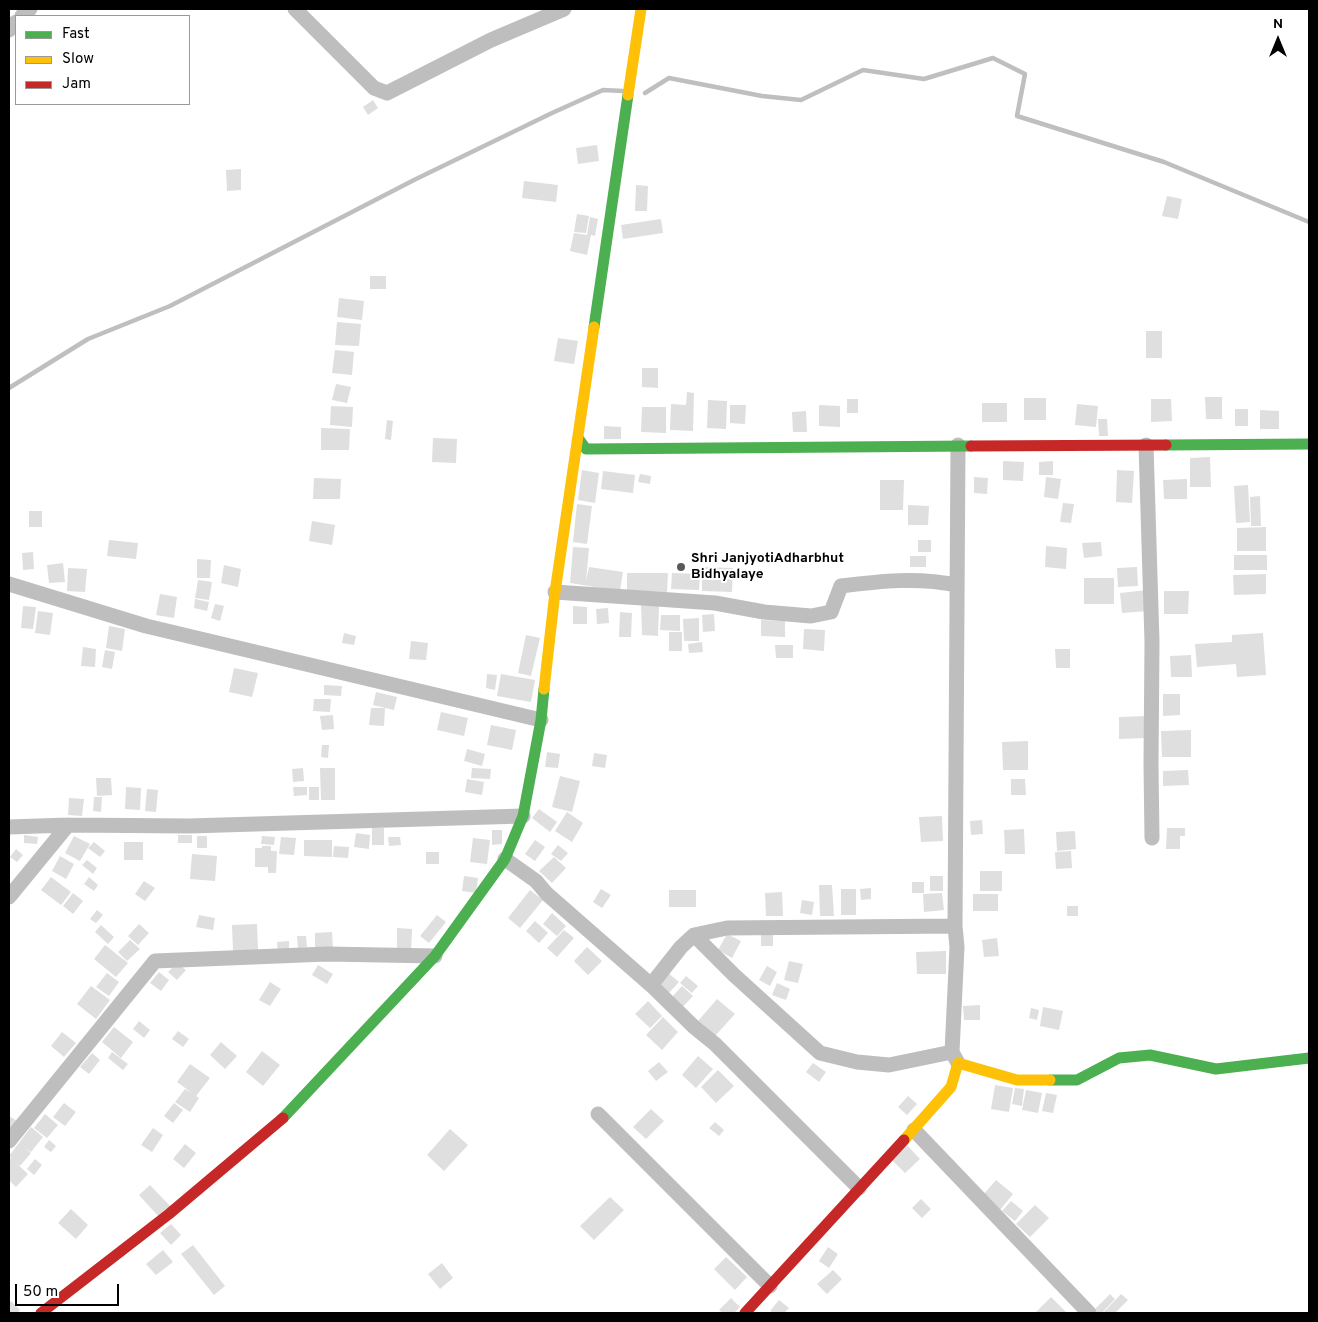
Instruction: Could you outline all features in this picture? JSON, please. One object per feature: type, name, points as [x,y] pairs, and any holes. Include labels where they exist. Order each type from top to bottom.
[{"type":"street","points":[[295,9],[374,88],[387,93],[491,40],[564,9]]},
{"type":"street","points":[[41,1313],[169,1214],[290,1112],[435,956],[505,859],[523,816],[540,720],[555,592],[641,9]]},
{"type":"street","points":[[578,438],[586,449],[1309,444]]},
{"type":"street","points":[[746,1313],[951,1087],[955,1057],[957,947],[958,445]]},
{"type":"street","points":[[1146,445],[1152,642],[1152,838]]},
{"type":"street","points":[[555,592],[715,603],[764,612],[811,616],[831,612],[841,586],[889,580],[938,581],[957,585]]},
{"type":"street","points":[[9,584],[146,626],[540,720]]},
{"type":"street","points":[[9,827],[68,825],[189,826],[523,816]]},
{"type":"street","points":[[9,897],[68,825]]},
{"type":"street","points":[[505,859],[536,881],[547,894],[651,985],[694,1027],[716,1044],[859,1188]]},
{"type":"street","points":[[651,985],[681,947],[694,935],[727,928],[956,926]]},
{"type":"street","points":[[694,935],[734,976],[820,1053],[857,1062],[888,1065],[955,1057],[1017,1080],[1077,1080],[1119,1058],[1150,1055],[1216,1069],[1309,1058]]},
{"type":"street","points":[[9,1141],[155,961],[327,954],[435,956]]},
{"type":"street","points":[[598,1114],[770,1286]]},
{"type":"street","points":[[914,1130],[1089,1313]]},
{"type":"building","points":[[373,100],[378,108],[368,115],[363,107]]},
{"type":"building","points":[[597,145],[599,161],[578,164],[576,148]]},
{"type":"building","points":[[241,169],[241,190],[227,191],[226,170]]},
{"type":"building","points":[[524,181],[558,185],[556,202],[522,198]]},
{"type":"building","points":[[636,185],[648,186],[647,211],[635,211]]},
{"type":"building","points":[[1167,196],[1182,199],[1178,219],[1162,216]]},
{"type":"building","points":[[577,214],[589,216],[586,233],[574,232]]},
{"type":"building","points":[[590,217],[598,219],[595,236],[591,235],[587,255],[570,251],[574,233],[587,235]]},
{"type":"building","points":[[661,219],[663,233],[623,239],[621,225]]},
{"type":"building","points":[[370,276],[386,276],[386,289],[370,289]]},
{"type":"building","points":[[339,298],[364,301],[362,320],[337,317]]},
{"type":"building","points":[[337,322],[361,324],[359,346],[335,345]]},
{"type":"building","points":[[1146,331],[1162,331],[1162,358],[1146,358]]},
{"type":"building","points":[[558,338],[578,341],[574,364],[554,361]]},
{"type":"building","points":[[335,350],[354,352],[352,375],[332,373]]},
{"type":"building","points":[[642,368],[658,368],[658,388],[642,387]]},
{"type":"building","points":[[336,384],[351,387],[347,403],[332,400]]},
{"type":"building","points":[[687,392],[694,393],[693,431],[670,430],[671,404],[686,405]]},
{"type":"building","points":[[1205,397],[1222,397],[1222,419],[1206,419]]},
{"type":"building","points":[[1024,398],[1046,398],[1046,420],[1024,420]]},
{"type":"building","points":[[847,399],[858,399],[858,413],[847,413]]},
{"type":"building","points":[[1151,399],[1171,399],[1172,421],[1151,422]]},
{"type":"building","points":[[708,400],[727,401],[726,429],[707,428]]},
{"type":"building","points":[[982,403],[1007,403],[1007,422],[982,422]]},
{"type":"building","points":[[1077,404],[1098,406],[1096,427],[1075,425]]},
{"type":"building","points":[[730,405],[746,405],[745,424],[730,423]]},
{"type":"building","points":[[819,405],[840,406],[840,427],[819,426]]},
{"type":"building","points":[[331,406],[353,407],[352,427],[330,425]]},
{"type":"building","points":[[642,407],[666,407],[666,433],[641,432]]},
{"type":"building","points":[[1235,409],[1248,409],[1248,426],[1235,426]]},
{"type":"building","points":[[1260,410],[1279,411],[1279,429],[1260,429]]},
{"type":"building","points":[[806,411],[807,432],[793,432],[792,412]]},
{"type":"building","points":[[1098,419],[1107,419],[1108,436],[1099,436]]},
{"type":"building","points":[[387,420],[393,421],[391,440],[385,439]]},
{"type":"building","points":[[604,426],[621,427],[621,439],[604,439]]},
{"type":"building","points":[[321,428],[350,429],[349,450],[321,450]]},
{"type":"building","points":[[433,438],[457,439],[456,463],[432,462]]},
{"type":"building","points":[[1210,457],[1211,487],[1190,487],[1190,458]]},
{"type":"building","points":[[1003,461],[1024,462],[1023,481],[1003,480]]},
{"type":"building","points":[[1053,461],[1053,475],[1039,475],[1039,462]]},
{"type":"building","points":[[582,470],[599,473],[595,503],[578,500]]},
{"type":"building","points":[[1117,470],[1134,471],[1132,503],[1116,502]]},
{"type":"building","points":[[603,471],[635,475],[633,493],[601,489]]},
{"type":"building","points":[[640,474],[651,476],[650,484],[638,482]]},
{"type":"building","points":[[974,477],[988,478],[987,494],[974,493]]},
{"type":"building","points":[[1046,477],[1061,479],[1058,499],[1044,497]]},
{"type":"building","points":[[314,478],[341,479],[340,499],[313,499]]},
{"type":"building","points":[[1187,479],[1187,499],[1164,499],[1163,480]]},
{"type":"building","points":[[880,480],[904,480],[903,510],[880,510]]},
{"type":"building","points":[[1248,485],[1250,522],[1236,523],[1234,486]]},
{"type":"building","points":[[1260,496],[1261,526],[1251,526],[1250,497]]},
{"type":"building","points":[[1063,503],[1074,504],[1071,523],[1060,522]]},
{"type":"building","points":[[577,504],[592,506],[587,544],[573,542]]},
{"type":"building","points":[[908,505],[929,506],[928,525],[908,525]]},
{"type":"building","points":[[29,511],[42,511],[42,527],[29,527]]},
{"type":"building","points":[[312,521],[335,525],[332,545],[309,541]]},
{"type":"building","points":[[1266,527],[1266,551],[1237,551],[1237,528]]},
{"type":"building","points":[[109,540],[138,543],[136,559],[107,556]]},
{"type":"building","points":[[918,540],[931,540],[931,552],[918,552]]},
{"type":"building","points":[[1101,542],[1102,556],[1084,558],[1082,543]]},
{"type":"building","points":[[1046,546],[1067,548],[1066,569],[1045,567]]},
{"type":"building","points":[[573,547],[589,548],[586,581],[589,567],[623,572],[620,591],[570,583]]},
{"type":"building","points":[[33,552],[34,569],[23,570],[22,553]]},
{"type":"building","points":[[1234,555],[1267,555],[1267,570],[1234,570]]},
{"type":"building","points":[[910,556],[926,556],[926,567],[910,567]]},
{"type":"building","points":[[197,559],[211,560],[210,578],[197,578]]},
{"type":"building","points":[[63,563],[65,582],[49,583],[47,565]]},
{"type":"building","points":[[224,565],[241,569],[238,587],[221,583]]},
{"type":"building","points":[[702,567],[733,568],[732,592],[702,591]]},
{"type":"building","points":[[1137,567],[1138,586],[1118,587],[1117,568]]},
{"type":"building","points":[[68,568],[87,569],[85,592],[67,591]]},
{"type":"building","points":[[627,573],[668,573],[667,592],[627,591]]},
{"type":"building","points":[[672,573],[700,574],[699,590],[671,589]]},
{"type":"building","points":[[1266,574],[1266,594],[1234,595],[1233,575]]},
{"type":"building","points":[[1084,578],[1114,578],[1114,604],[1084,604]]},
{"type":"building","points":[[198,580],[212,582],[209,600],[195,598]]},
{"type":"building","points":[[1147,590],[1148,611],[1122,613],[1120,593]]},
{"type":"building","points":[[1164,591],[1189,591],[1188,614],[1164,614]]},
{"type":"building","points":[[160,594],[177,597],[174,618],[156,615]]},
{"type":"building","points":[[195,599],[209,602],[207,611],[194,608]]},
{"type":"building","points":[[215,604],[224,606],[220,621],[211,618]]},
{"type":"building","points":[[641,605],[659,606],[658,636],[642,635]]},
{"type":"building","points":[[23,606],[36,607],[33,629],[21,628]]},
{"type":"building","points":[[573,606],[587,607],[587,624],[573,624]]},
{"type":"building","points":[[608,608],[609,623],[597,624],[596,609]]},
{"type":"building","points":[[38,611],[53,613],[50,635],[35,633]]},
{"type":"building","points":[[620,612],[632,613],[631,637],[619,637]]},
{"type":"building","points":[[714,614],[715,631],[703,632],[702,615]]},
{"type":"building","points":[[661,615],[680,615],[680,631],[660,630]]},
{"type":"building","points":[[699,618],[699,641],[684,641],[683,619]]},
{"type":"building","points":[[761,620],[785,621],[785,637],[761,636]]},
{"type":"building","points":[[109,626],[125,629],[122,651],[106,648]]},
{"type":"building","points":[[804,629],[825,630],[824,651],[803,649]]},
{"type":"building","points":[[669,632],[682,632],[682,651],[669,651]]},
{"type":"building","points":[[344,633],[356,636],[354,645],[342,643]]},
{"type":"building","points":[[1263,633],[1266,675],[1237,677],[1236,664],[1197,667],[1195,644],[1232,642],[1232,635]]},
{"type":"building","points":[[526,635],[540,638],[531,676],[518,673]]},
{"type":"building","points":[[411,641],[428,643],[426,660],[409,659]]},
{"type":"building","points":[[702,642],[703,652],[689,653],[688,644]]},
{"type":"building","points":[[775,645],[793,645],[793,658],[776,658]]},
{"type":"building","points":[[83,647],[96,649],[95,667],[81,666]]},
{"type":"building","points":[[1055,649],[1070,649],[1070,668],[1056,668]]},
{"type":"building","points":[[105,650],[115,652],[112,669],[102,667]]},
{"type":"building","points":[[1191,655],[1192,677],[1171,677],[1170,656]]},
{"type":"building","points":[[234,668],[258,673],[252,697],[229,692]]},
{"type":"building","points":[[487,674],[497,675],[495,690],[486,688]]},
{"type":"building","points":[[501,674],[535,680],[531,702],[497,696]]},
{"type":"building","points":[[324,685],[342,686],[341,696],[324,695]]},
{"type":"building","points":[[376,692],[397,697],[394,710],[373,705]]},
{"type":"building","points":[[1163,694],[1180,694],[1180,715],[1163,716]]},
{"type":"building","points":[[314,699],[331,699],[330,712],[313,711]]},
{"type":"building","points":[[371,708],[385,708],[384,726],[369,725]]},
{"type":"building","points":[[441,712],[468,718],[464,736],[437,730]]},
{"type":"building","points":[[333,715],[334,729],[322,730],[320,716]]},
{"type":"building","points":[[1147,716],[1148,738],[1119,739],[1119,717]]},
{"type":"building","points":[[491,725],[516,730],[512,750],[487,745]]},
{"type":"building","points":[[1191,730],[1191,757],[1162,757],[1161,731]]},
{"type":"building","points":[[1028,741],[1028,770],[1003,770],[1002,742]]},
{"type":"building","points":[[322,745],[329,745],[328,758],[321,757]]},
{"type":"building","points":[[467,749],[485,754],[482,766],[464,761]]},
{"type":"building","points":[[547,752],[560,754],[558,768],[545,767]]},
{"type":"building","points":[[594,753],[607,755],[605,768],[592,766]]},
{"type":"building","points":[[303,768],[304,781],[293,782],[292,769]]},
{"type":"building","points":[[320,768],[335,768],[335,800],[321,800]]},
{"type":"building","points":[[472,768],[491,769],[490,779],[471,778]]},
{"type":"building","points":[[1188,770],[1189,785],[1163,786],[1163,771]]},
{"type":"building","points":[[560,776],[580,781],[572,812],[552,807]]},
{"type":"building","points":[[96,778],[111,778],[112,795],[97,796]]},
{"type":"building","points":[[467,779],[484,782],[482,795],[465,792]]},
{"type":"building","points":[[1011,779],[1025,779],[1026,795],[1011,795]]},
{"type":"building","points":[[126,787],[141,788],[140,810],[125,809]]},
{"type":"building","points":[[293,787],[307,787],[307,795],[294,796]]},
{"type":"building","points":[[309,787],[319,787],[319,800],[309,800]]},
{"type":"building","points":[[147,789],[158,790],[156,812],[145,811]]},
{"type":"building","points":[[94,797],[102,797],[101,812],[93,811]]},
{"type":"building","points":[[69,798],[84,799],[82,816],[68,815]]},
{"type":"building","points":[[539,809],[557,822],[550,832],[532,818]]},
{"type":"building","points":[[567,812],[583,823],[572,842],[555,831]]},
{"type":"building","points":[[942,816],[943,841],[921,842],[919,817]]},
{"type":"building","points":[[982,820],[983,834],[971,835],[970,821]]},
{"type":"building","points":[[372,828],[384,828],[384,845],[372,845]]},
{"type":"building","points":[[1167,828],[1185,828],[1185,836],[1180,836],[1180,849],[1166,849]]},
{"type":"building","points":[[1024,829],[1025,854],[1005,854],[1004,830]]},
{"type":"building","points":[[492,830],[502,830],[502,844],[492,845]]},
{"type":"building","points":[[1075,831],[1076,849],[1057,851],[1056,832]]},
{"type":"building","points":[[356,833],[370,835],[369,849],[354,847]]},
{"type":"building","points":[[24,835],[38,837],[37,844],[24,843]]},
{"type":"building","points":[[178,835],[192,835],[192,843],[178,843]]},
{"type":"building","points":[[74,836],[90,844],[80,861],[65,853]]},
{"type":"building","points":[[197,836],[207,836],[207,848],[197,848]]},
{"type":"building","points":[[262,836],[275,837],[274,845],[261,844]]},
{"type":"building","points":[[281,837],[296,838],[294,855],[279,854]]},
{"type":"building","points":[[388,837],[400,837],[401,845],[389,846]]},
{"type":"building","points":[[473,838],[490,840],[487,864],[470,862]]},
{"type":"building","points":[[304,840],[332,840],[332,857],[304,856]]},
{"type":"building","points":[[535,840],[545,847],[535,861],[525,854]]},
{"type":"building","points":[[94,842],[105,851],[100,857],[88,848]]},
{"type":"building","points":[[124,842],[143,842],[143,860],[124,860]]},
{"type":"building","points":[[558,845],[568,853],[561,861],[551,854]]},
{"type":"building","points":[[262,846],[271,846],[271,851],[277,851],[276,873],[268,873],[268,867],[255,867],[255,848],[262,848]]},
{"type":"building","points":[[334,846],[349,847],[348,858],[333,857]]},
{"type":"building","points":[[16,849],[23,855],[17,862],[10,857]]},
{"type":"building","points":[[1071,851],[1072,868],[1056,869],[1055,852]]},
{"type":"building","points":[[426,852],[439,852],[439,864],[426,864]]},
{"type":"building","points":[[192,854],[217,856],[215,881],[190,879]]},
{"type":"building","points":[[60,856],[74,864],[66,879],[52,871]]},
{"type":"building","points":[[554,857],[566,868],[552,883],[539,871]]},
{"type":"building","points":[[87,860],[97,868],[93,874],[82,865]]},
{"type":"building","points":[[980,871],[1002,871],[1002,891],[980,891]]},
{"type":"building","points":[[464,876],[478,878],[476,893],[462,891]]},
{"type":"building","points":[[930,876],[943,876],[943,891],[930,891]]},
{"type":"building","points":[[51,877],[71,892],[61,905],[41,890]]},
{"type":"building","points":[[89,877],[98,885],[94,891],[84,884]]},
{"type":"building","points":[[144,881],[155,888],[145,901],[135,894]]},
{"type":"building","points":[[912,882],[924,882],[924,893],[912,893]]},
{"type":"building","points":[[819,885],[832,885],[834,916],[820,916]]},
{"type":"building","points":[[871,888],[871,899],[861,900],[860,889]]},
{"type":"building","points":[[601,889],[611,895],[602,908],[593,902]]},
{"type":"building","points":[[841,889],[856,889],[856,915],[841,915]]},
{"type":"building","points":[[530,890],[543,900],[520,928],[508,918]]},
{"type":"building","points":[[669,890],[696,890],[696,907],[669,907]]},
{"type":"building","points":[[782,892],[783,916],[766,916],[765,893]]},
{"type":"building","points":[[73,893],[83,901],[73,914],[63,906]]},
{"type":"building","points":[[942,893],[944,910],[924,912],[923,894]]},
{"type":"building","points":[[973,894],[998,894],[998,911],[973,911]]},
{"type":"building","points":[[802,900],[814,902],[812,915],[800,913]]},
{"type":"building","points":[[1067,906],[1078,906],[1078,916],[1067,916]]},
{"type":"building","points":[[97,910],[103,915],[96,923],[90,919]]},
{"type":"building","points":[[552,913],[566,926],[557,936],[543,924]]},
{"type":"building","points":[[199,915],[215,918],[213,930],[196,927]]},
{"type":"building","points":[[437,915],[446,922],[429,943],[420,936]]},
{"type":"building","points":[[535,921],[548,933],[539,943],[526,931]]},
{"type":"building","points":[[139,924],[149,933],[138,945],[128,936]]},
{"type":"building","points":[[257,924],[258,950],[233,951],[232,925]]},
{"type":"building","points":[[101,925],[114,937],[108,944],[95,932]]},
{"type":"building","points":[[397,928],[412,929],[411,954],[397,953]]},
{"type":"building","points":[[564,930],[574,938],[557,957],[547,948]]},
{"type":"building","points":[[332,932],[333,948],[315,948],[315,933]]},
{"type":"building","points":[[761,932],[773,932],[773,946],[761,946]]},
{"type":"building","points":[[727,934],[741,941],[732,958],[718,950]]},
{"type":"building","points":[[297,936],[306,936],[307,947],[298,948]]},
{"type":"building","points":[[997,938],[999,956],[984,957],[982,940]]},
{"type":"building","points":[[130,940],[140,949],[127,961],[118,952]]},
{"type":"building","points":[[289,941],[289,954],[278,955],[277,942]]},
{"type":"building","points":[[105,945],[128,963],[116,977],[94,959]]},
{"type":"building","points":[[587,947],[602,961],[588,975],[574,961]]},
{"type":"building","points":[[946,951],[946,974],[917,974],[916,952]]},
{"type":"building","points":[[789,961],[803,964],[798,983],[784,980]]},
{"type":"building","points":[[177,963],[186,970],[177,980],[168,972]]},
{"type":"building","points":[[318,965],[333,974],[327,984],[312,975]]},
{"type":"building","points":[[767,966],[777,972],[770,986],[759,980]]},
{"type":"building","points":[[159,972],[169,980],[161,991],[150,983]]},
{"type":"building","points":[[667,972],[679,982],[668,994],[656,984]]},
{"type":"building","points":[[107,973],[119,982],[109,996],[96,987]]},
{"type":"building","points":[[686,976],[698,986],[692,993],[680,983]]},
{"type":"building","points":[[270,982],[281,989],[270,1006],[259,1000]]},
{"type":"building","points":[[777,983],[790,989],[786,1000],[772,995]]},
{"type":"building","points":[[91,986],[110,1000],[96,1019],[77,1004]]},
{"type":"building","points":[[682,986],[693,996],[682,1008],[671,998]]},
{"type":"building","points":[[717,999],[735,1014],[715,1036],[698,1021]]},
{"type":"building","points":[[648,1001],[662,1016],[650,1028],[635,1014]]},
{"type":"building","points":[[980,1005],[980,1020],[964,1020],[963,1006]]},
{"type":"building","points":[[1043,1007],[1063,1011],[1059,1030],[1040,1026]]},
{"type":"building","points":[[1031,1008],[1039,1010],[1037,1020],[1029,1018]]},
{"type":"building","points":[[663,1017],[678,1032],[662,1050],[646,1035]]},
{"type":"building","points":[[139,1021],[150,1030],[144,1038],[133,1029]]},
{"type":"building","points":[[114,1027],[133,1042],[121,1058],[102,1042]]},
{"type":"building","points":[[178,1031],[189,1039],[183,1047],[172,1039]]},
{"type":"building","points":[[62,1032],[76,1043],[64,1057],[51,1046]]},
{"type":"building","points":[[221,1042],[237,1056],[225,1069],[210,1055]]},
{"type":"building","points":[[262,1051],[280,1065],[263,1086],[246,1072]]},
{"type":"building","points":[[112,1052],[128,1064],[123,1070],[108,1058]]},
{"type":"building","points":[[92,1053],[100,1060],[89,1074],[80,1067]]},
{"type":"building","points":[[698,1056],[713,1069],[696,1088],[682,1075]]},
{"type":"building","points":[[659,1062],[668,1072],[656,1081],[648,1071]]},
{"type":"building","points":[[813,1063],[826,1072],[819,1082],[806,1072]]},
{"type":"building","points":[[190,1064],[210,1078],[196,1096],[199,1098],[190,1112],[175,1102],[185,1089],[192,1093],[177,1082]]},
{"type":"building","points":[[718,1070],[734,1086],[716,1103],[701,1087]]},
{"type":"building","points":[[995,1085],[1013,1088],[1009,1112],[991,1109]]},
{"type":"building","points":[[1015,1088],[1024,1089],[1022,1106],[1012,1104]]},
{"type":"building","points":[[1026,1090],[1042,1093],[1038,1113],[1022,1110]]},
{"type":"building","points":[[1046,1093],[1057,1095],[1053,1113],[1042,1111]]},
{"type":"building","points":[[908,1096],[917,1104],[907,1115],[898,1107]]},
{"type":"building","points":[[64,1103],[76,1112],[65,1126],[53,1117]]},
{"type":"building","points":[[174,1103],[183,1110],[173,1123],[164,1116]]},
{"type":"building","points":[[651,1109],[664,1121],[646,1139],[633,1127]]},
{"type":"building","points":[[45,1114],[58,1125],[47,1138],[34,1128]]},
{"type":"building","points":[[9,1116],[17,1121],[9,1135]]},
{"type":"building","points":[[715,1122],[724,1130],[719,1136],[709,1128]]},
{"type":"building","points":[[31,1127],[43,1137],[31,1152],[25,1148],[31,1153],[20,1166],[14,1161],[28,1174],[16,1187],[9,1180],[9,1160],[11,1158],[9,1156]]},
{"type":"building","points":[[153,1128],[163,1135],[152,1152],[141,1145]]},
{"type":"building","points":[[450,1129],[468,1145],[444,1171],[427,1155]]},
{"type":"building","points":[[49,1140],[56,1146],[51,1152],[44,1147]]},
{"type":"building","points":[[905,1143],[920,1159],[905,1173],[890,1158]]},
{"type":"building","points":[[185,1144],[196,1153],[184,1168],[173,1159]]},
{"type":"building","points":[[35,1159],[42,1165],[34,1175],[27,1169]]},
{"type":"building","points":[[996,1180],[1013,1194],[1000,1210],[983,1195]]},
{"type":"building","points":[[150,1185],[171,1207],[159,1217],[139,1195]]},
{"type":"building","points":[[610,1197],[624,1210],[594,1240],[580,1226]]},
{"type":"building","points":[[921,1199],[931,1209],[922,1218],[912,1208]]},
{"type":"building","points":[[1011,1201],[1023,1211],[1015,1221],[1002,1211]]},
{"type":"building","points":[[1035,1205],[1049,1218],[1030,1237],[1016,1224]]},
{"type":"building","points":[[71,1209],[88,1225],[76,1239],[58,1223]]},
{"type":"building","points":[[171,1224],[181,1235],[171,1245],[160,1233]]},
{"type":"building","points":[[193,1245],[225,1286],[214,1295],[181,1254]]},
{"type":"building","points":[[828,1247],[838,1254],[829,1268],[819,1261]]},
{"type":"building","points":[[163,1250],[173,1262],[156,1275],[146,1264]]},
{"type":"building","points":[[726,1257],[747,1277],[735,1290],[714,1269]]},
{"type":"building","points":[[442,1263],[453,1278],[440,1289],[428,1274]]},
{"type":"building","points":[[833,1270],[842,1279],[827,1294],[817,1284]]},
{"type":"building","points":[[1110,1294],[1115,1299],[1102,1313],[1094,1310]]},
{"type":"building","points":[[1121,1294],[1128,1300],[1115,1313],[1103,1313]]},
{"type":"building","points":[[1051,1297],[1067,1313],[1036,1312]]},
{"type":"building","points":[[731,1298],[740,1307],[734,1313],[723,1313],[719,1310]]},
{"type":"building","points":[[779,1300],[789,1308],[784,1313],[770,1311]]},
{"type":"building","points":[[11,1301],[20,1310],[17,1313],[9,1313],[9,1303]]},
{"type":"waterway","points":[[645,93],[669,78],[762,96],[801,100],[863,70],[924,79],[993,58],[1025,74],[1017,116],[1164,162],[1309,222]]},
{"type":"waterway","points":[[9,388],[88,339],[170,306],[414,180],[552,113],[603,90],[623,91]]},
{"type":"traffic: fast","points":[[594,327],[628,95]]},
{"type":"traffic: fast","points":[[578,438],[586,449],[971,446]]},
{"type":"traffic: fast","points":[[1166,445],[1309,444]]},
{"type":"traffic: fast","points":[[283,1118],[435,956],[505,859],[523,816],[541,720],[544,689]]},
{"type":"traffic: fast","points":[[1050,1080],[1077,1080],[1119,1058],[1150,1055],[1216,1069],[1309,1058]]},
{"type":"traffic: slow","points":[[628,95],[641,9]]},
{"type":"traffic: slow","points":[[544,689],[555,592],[594,327]]},
{"type":"traffic: slow","points":[[904,1140],[951,1087],[958,1063],[1017,1080],[1050,1080]]},
{"type":"traffic: jam","points":[[971,446],[1166,445]]},
{"type":"traffic: jam","points":[[41,1313],[169,1214],[283,1118]]},
{"type":"traffic: jam","points":[[745,1313],[904,1140]]},
{"type":"place","name":"Shri JanjyotiAdharbhut Bidhyalaye","points":[[681,567]]}]
